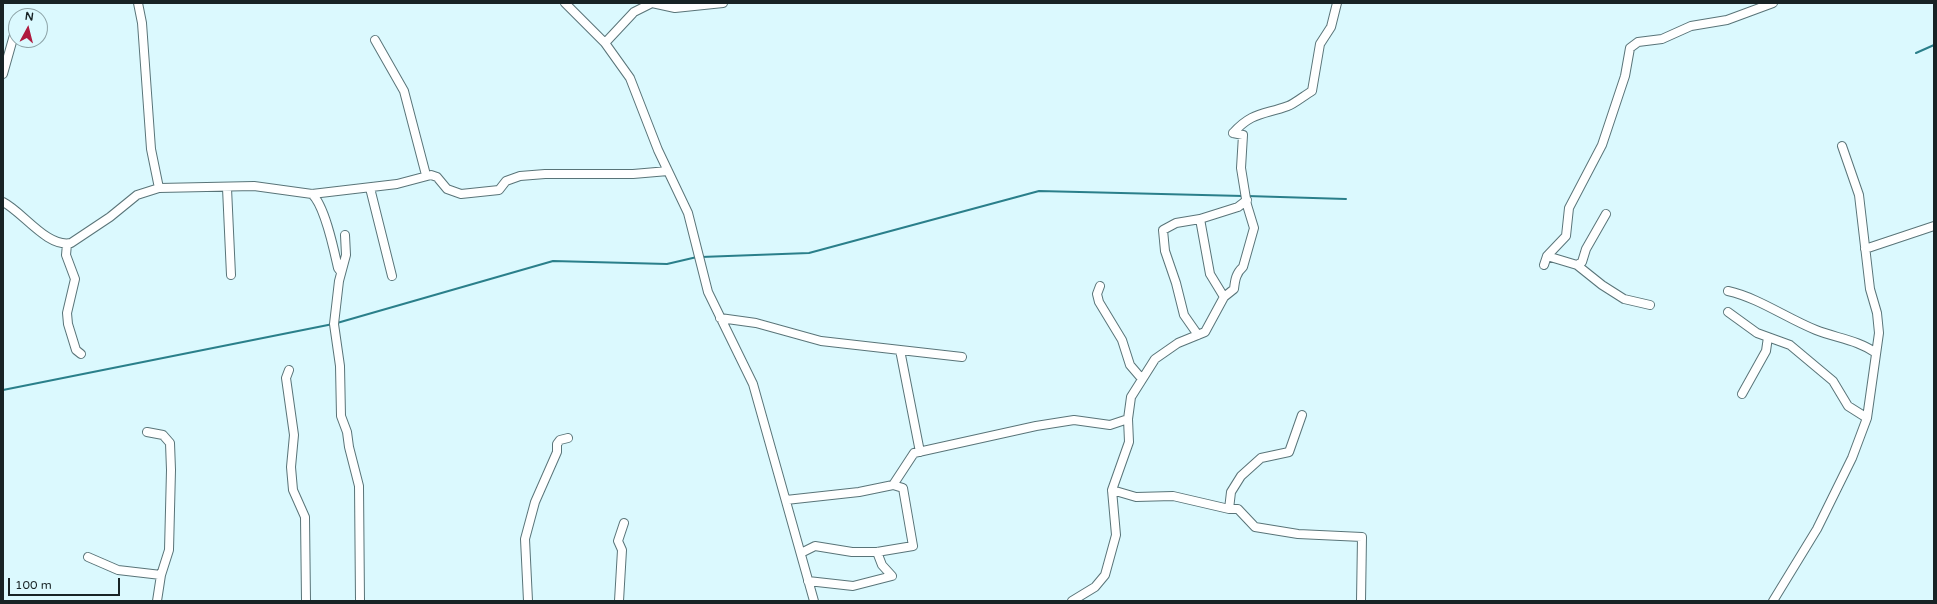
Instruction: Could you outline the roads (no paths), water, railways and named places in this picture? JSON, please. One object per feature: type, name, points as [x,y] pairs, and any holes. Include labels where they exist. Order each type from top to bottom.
[{"type":"street","points":[[138,3],[142,23],[151,149],[159,188]]},
{"type":"street","points":[[565,3],[605,43],[630,78],[668,171],[688,213],[708,292],[753,384],[814,601]]},
{"type":"street","points":[[605,43],[634,12],[652,3],[675,8],[723,3]]},
{"type":"street","points":[[1072,601],[1095,587],[1105,575],[1116,536],[1112,490],[1129,442],[1128,419],[1131,397],[1155,359],[1178,344],[1205,332],[1224,297],[1234,289],[1235,278],[1238,271],[1243,267],[1254,228],[1247,200],[1241,159],[1242,135],[1233,133],[1242,123],[1255,115],[1290,105],[1312,91],[1320,44],[1331,28],[1337,3]]},
{"type":"street","points":[[1544,265],[1547,256],[1566,236],[1569,208],[1602,145],[1625,76],[1630,48],[1638,42],[1662,39],[1691,26],[1727,20],[1773,3]]},
{"type":"street","points":[[375,40],[404,91],[426,175]]},
{"type":"street","points":[[3,74],[10,48]]},
{"type":"street","points":[[1773,601],[1817,529],[1852,458],[1867,418],[1879,333],[1877,314],[1870,289],[1859,195],[1842,146]]},
{"type":"street","points":[[67,244],[110,217],[137,195],[159,188],[227,188],[254,186],[312,194],[370,188],[411,181],[426,175],[437,177],[447,190],[461,194],[499,190],[506,180],[520,176],[544,174],[633,174],[668,171]]},
{"type":"street","points":[[227,188],[231,275]]},
{"type":"street","points":[[370,188],[392,276]]},
{"type":"street","points":[[312,194],[319,202],[332,240],[338,268],[341,272]]},
{"type":"street","points":[[1198,335],[1184,315],[1176,283],[1165,251],[1164,230],[1176,223],[1200,219],[1238,207],[1247,200]]},
{"type":"street","points":[[3,202],[9,205],[27,222],[47,236],[67,244]]},
{"type":"street","points":[[1577,266],[1582,262],[1586,250],[1606,214]]},
{"type":"street","points":[[1200,219],[1210,274],[1224,297]]},
{"type":"street","points":[[1865,249],[1934,226]]},
{"type":"street","points":[[345,235],[346,255],[341,272],[334,324],[340,366],[341,416],[347,432],[349,447],[359,486],[360,601]]},
{"type":"street","points":[[67,244],[66,255],[75,279],[67,318],[76,350],[81,354]]},
{"type":"street","points":[[1547,256],[1577,266],[1624,299],[1650,305]]},
{"type":"street","points":[[1100,286],[1097,294],[1098,302],[1122,340],[1130,365],[1142,378]]},
{"type":"street","points":[[1728,292],[1742,295],[1816,330],[1868,347],[1876,353]]},
{"type":"street","points":[[1728,312],[1757,333],[1790,345],[1834,381],[1848,406],[1867,418]]},
{"type":"street","points":[[720,318],[756,323],[821,341],[962,357]]},
{"type":"street","points":[[1742,394],[1766,351],[1768,337]]},
{"type":"street","points":[[900,350],[920,452]]},
{"type":"street","points":[[289,370],[286,378],[294,435],[291,467],[293,490],[305,517],[306,601]]},
{"type":"street","points":[[1229,509],[1231,492],[1242,476],[1261,458],[1289,452],[1302,415]]},
{"type":"street","points":[[893,485],[914,453],[1036,426],[1074,420],[1110,425],[1128,419]]},
{"type":"street","points":[[147,432],[163,435],[170,443],[170,550],[161,575],[157,601]]},
{"type":"street","points":[[528,601],[525,539],[528,525],[557,452],[557,444],[560,440],[568,438]]},
{"type":"street","points":[[786,500],[859,492],[893,485],[903,488],[913,546],[877,552],[852,552],[814,546],[801,553]]},
{"type":"street","points":[[1112,490],[1136,497],[1173,496],[1229,509],[1238,509],[1255,527],[1298,534],[1362,537],[1362,601]]},
{"type":"street","points":[[619,601],[622,550],[618,541],[624,523]]},
{"type":"street","points":[[808,581],[853,586],[892,576],[882,565],[877,552]]},
{"type":"street","points":[[88,557],[118,570],[161,575]]},
{"type":"waterway","points":[[1916,53],[1934,45]]},
{"type":"waterway","points":[[701,257],[809,253],[1039,191],[1243,196]]},
{"type":"waterway","points":[[1247,196],[1346,199]]},
{"type":"waterway","points":[[337,323],[553,261],[667,264],[697,257]]},
{"type":"waterway","points":[[3,390],[333,324]]}]
